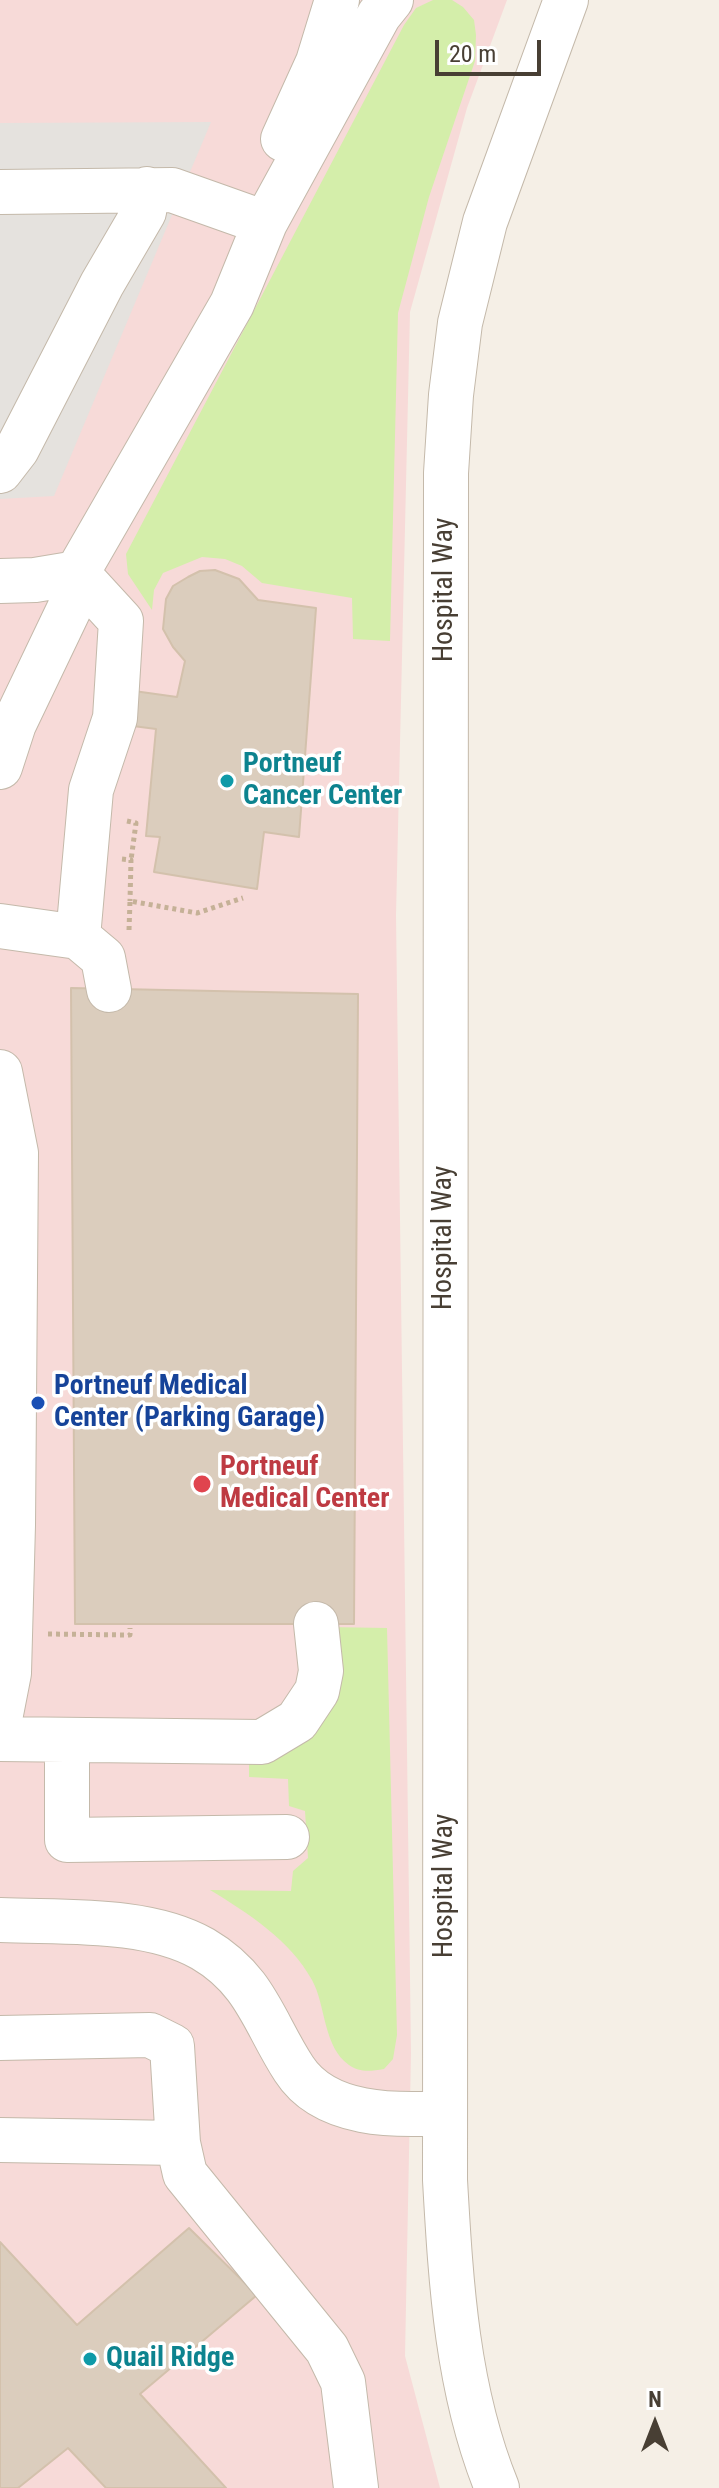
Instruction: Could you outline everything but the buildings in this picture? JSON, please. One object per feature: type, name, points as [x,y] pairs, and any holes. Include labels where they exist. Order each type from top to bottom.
[{"type":"street","points":[[265,223],[272,165],[318,62],[337,0]]},
{"type":"street","points":[[0,767],[14,724],[70,607],[77,573],[232,304],[265,223],[379,15],[391,0]]},
{"type":"street","name":"Hospital Way","points":[[497,2488],[483,2452],[458,2345],[445,2180],[446,473],[460,323],[485,222],[561,1]]},
{"type":"street","points":[[0,471],[17,449],[102,284],[144,212],[147,189]]},
{"type":"street","points":[[0,192],[172,190],[265,223]]},
{"type":"street","points":[[0,581],[35,580],[77,573]]},
{"type":"street","points":[[77,573],[121,621],[115,718],[91,790],[78,937]]},
{"type":"street","points":[[0,926],[78,937],[103,958],[109,990]]},
{"type":"street","points":[[0,1072],[16,1153],[14,1482],[9,1673],[0,1719]]},
{"type":"street","points":[[0,1739],[262,1742],[297,1721],[317,1691],[321,1671],[316,1624]]},
{"type":"street","points":[[78,1740],[78,1840],[287,1837]]},
{"type":"street","points":[[0,1920],[135,1927],[174,1935],[206,1951],[233,1972],[261,2006],[296,2072],[320,2093],[350,2106],[384,2115],[445,2113]]},
{"type":"street","points":[[0,2038],[150,2035],[172,2046],[178,2143],[185,2174],[327,2349],[343,2382],[356,2488]]},
{"type":"street","points":[[0,2140],[178,2143]]},
{"type":"path","points":[[129,821],[136,823],[127,860],[129,940]]},
{"type":"path","points":[[130,901],[197,913],[243,898]]},
{"type":"path","points":[[42,1634],[130,1635],[130,1628]]},
{"type":"shaded area","name":"Portneuf Medical Center","points":[[0,0],[507,0],[467,108],[410,312],[396,915],[411,2053],[405,2356],[440,2488],[0,2488]]},
{"type":"shaded area","points":[[211,122],[54,496],[0,499],[0,123]]},
{"type":"green space","points":[[433,0],[452,0],[474,20],[475,61],[429,197],[398,313],[390,641],[353,639],[352,598],[262,583],[242,566],[225,559],[202,557],[163,573],[154,590],[152,610],[128,574],[126,554],[404,25],[416,8]]},
{"type":"green space","points":[[327,1627],[387,1628],[397,2035],[393,2059],[384,2069],[366,2071],[349,2065],[334,2048],[317,1990],[292,1952],[253,1918],[210,1890],[291,1891],[293,1871],[308,1858],[305,1811],[289,1806],[288,1779],[249,1777],[249,1759],[281,1751]]},
{"type":"place","name":"Portneuf Cancer Center","points":[[227,781]]},
{"type":"place","name":"Portneuf Medical Center (Parking Garage)","points":[[38,1403]]},
{"type":"place","name":"Portneuf Medical Center","points":[[202,1484]]},
{"type":"place","name":"Quail Ridge","points":[[90,2359]]}]
